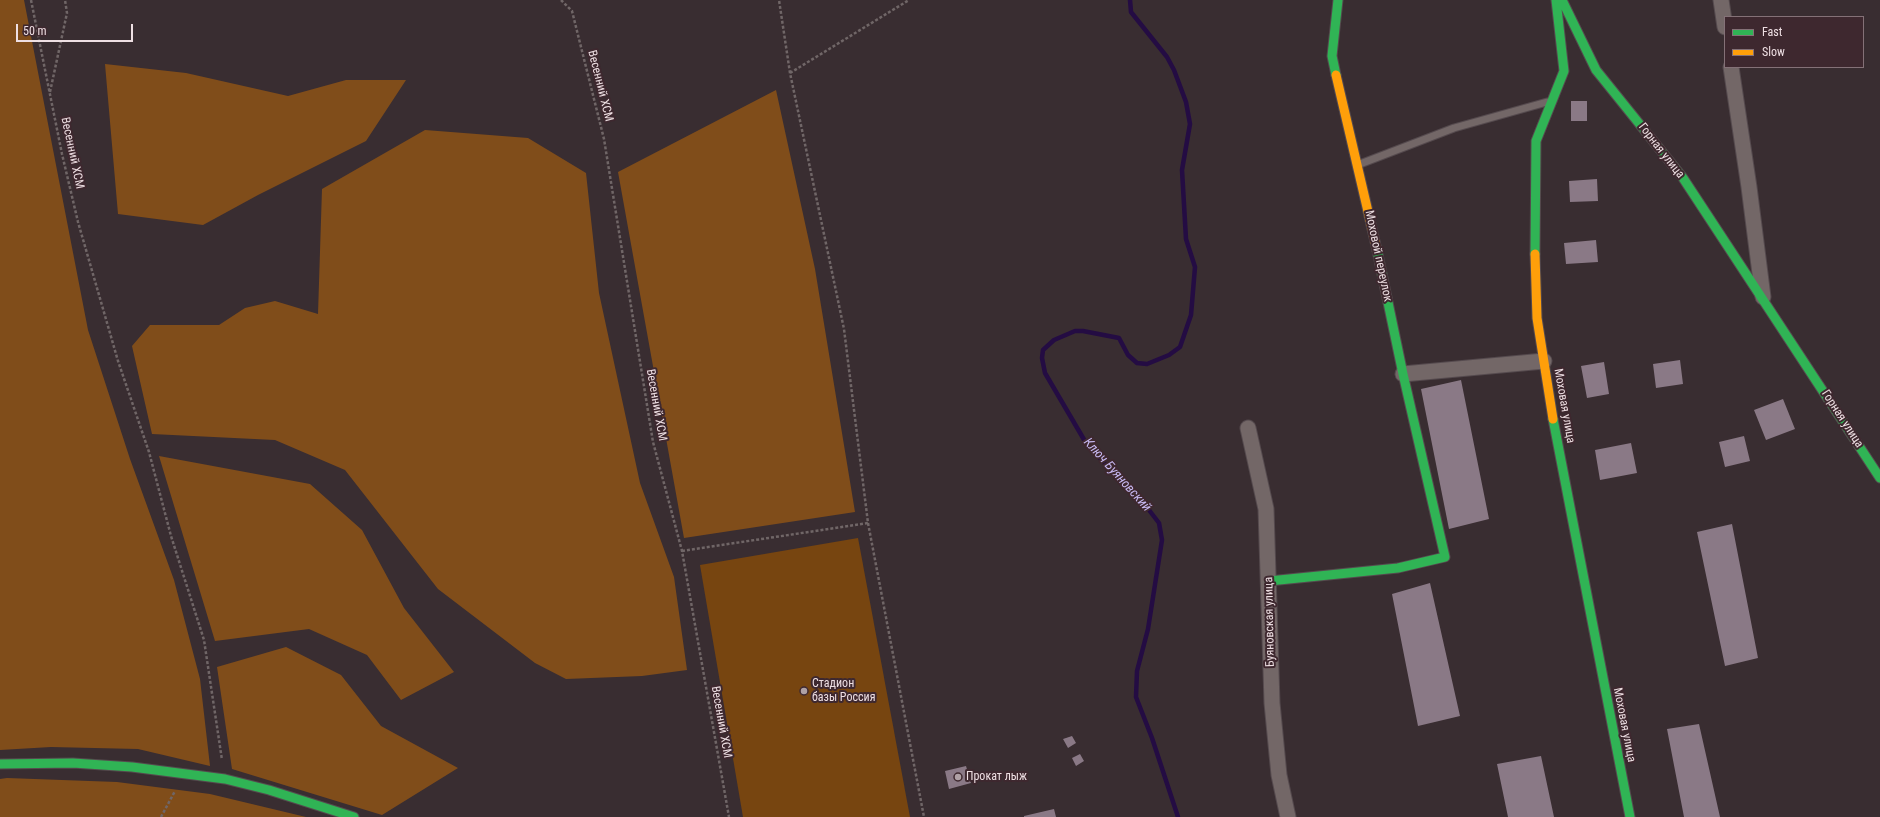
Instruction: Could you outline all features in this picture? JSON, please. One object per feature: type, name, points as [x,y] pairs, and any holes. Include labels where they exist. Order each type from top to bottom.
[{"type":"street","name":"Моховой переулок","points":[[1269,581],[1398,568],[1445,557],[1411,403],[1403,374],[1382,269],[1332,56],[1338,0]]},
{"type":"street","name":"Моховая улица","points":[[1556,0],[1564,71],[1536,141],[1534,236],[1537,318],[1552,411],[1630,817]]},
{"type":"street","name":"Горная улица","points":[[1562,0],[1596,70],[1683,178],[1880,478]]},
{"type":"street","points":[[1721,0],[1724,20]]},
{"type":"street","name":"Горная улица","points":[[1731,68],[1764,300]]},
{"type":"street","points":[[1403,374],[1544,361]]},
{"type":"street","name":"Буяновская улица","points":[[1248,428],[1266,509],[1272,703],[1279,775],[1288,817]]},
{"type":"street","points":[[0,764],[73,763],[132,767],[185,773],[225,779],[354,817]]},
{"type":"lane","points":[[1358,165],[1454,128],[1552,101]]},
{"type":"path","points":[[31,0],[50,93]]},
{"type":"path","name":"Весенний ХСМ","points":[[65,0],[66,13],[50,93],[62,154],[78,222],[104,308],[118,361],[149,452],[171,536],[204,640],[225,779]]},
{"type":"path","name":"Весенний ХСМ","points":[[561,0],[572,11],[604,139],[653,442],[682,551],[729,817]]},
{"type":"path","points":[[779,0],[790,73],[844,329],[868,523],[924,817]]},
{"type":"path","points":[[790,73],[909,0]]},
{"type":"path","points":[[682,551],[868,523]]},
{"type":"path","points":[[161,817],[185,773]]},
{"type":"shaded area","points":[[0,0],[24,0],[88,330],[130,459],[174,580],[200,679],[210,766],[138,749],[51,747],[0,750]]},
{"type":"shaded area","points":[[105,64],[186,73],[288,96],[346,80],[406,80],[366,141],[258,195],[203,225],[118,214]]},
{"type":"shaded area","points":[[776,90],[815,269],[855,512],[684,538],[618,172]]},
{"type":"shaded area","points":[[425,130],[528,138],[586,173],[599,293],[640,483],[674,577],[687,670],[642,676],[566,679],[535,663],[438,589],[345,470],[275,440],[152,434],[132,346],[150,325],[219,325],[245,308],[275,301],[318,314],[322,189]]},
{"type":"shaded area","points":[[159,456],[310,484],[362,530],[404,608],[454,672],[401,700],[367,655],[309,629],[215,641]]},
{"type":"shaded area","name":"Стадион базы Россия","points":[[858,538],[910,817],[743,817],[700,565]]},
{"type":"shaded area","points":[[286,647],[341,675],[381,726],[458,768],[382,815],[232,769],[217,667]]},
{"type":"shaded area","points":[[0,779],[117,782],[210,794],[306,817],[0,817]]},
{"type":"building","points":[[1571,101],[1587,101],[1587,121],[1571,121]]},
{"type":"building","points":[[1597,179],[1598,201],[1570,202],[1569,181]]},
{"type":"building","points":[[1596,240],[1598,262],[1566,264],[1564,243]]},
{"type":"building","points":[[1680,360],[1683,384],[1656,388],[1653,364]]},
{"type":"building","points":[[1604,362],[1609,394],[1587,398],[1581,366]]},
{"type":"building","points":[[1461,380],[1489,519],[1449,529],[1421,389]]},
{"type":"building","points":[[1783,399],[1795,429],[1766,440],[1754,410]]},
{"type":"building","points":[[1744,436],[1750,461],[1725,467],[1719,442]]},
{"type":"building","points":[[1631,443],[1637,473],[1600,480],[1595,450]]},
{"type":"building","points":[[1732,524],[1758,658],[1725,666],[1697,532]]},
{"type":"building","points":[[1430,583],[1460,716],[1418,726],[1392,594]]},
{"type":"building","points":[[1699,724],[1720,817],[1684,817],[1667,729]]},
{"type":"building","points":[[1072,736],[1076,743],[1068,748],[1063,739]]},
{"type":"building","points":[[1080,754],[1084,761],[1076,766],[1072,758]]},
{"type":"building","points":[[1541,756],[1554,817],[1508,817],[1497,764]]},
{"type":"building","name":"Прокат лыж","points":[[966,766],[971,783],[949,789],[945,771]]},
{"type":"building","points":[[1054,809],[1056,817],[1024,817],[1024,816]]},
{"type":"waterway","name":"Ключ Буяновский","points":[[1130,0],[1131,12],[1167,57],[1174,70],[1186,102],[1190,124],[1182,170],[1186,239],[1195,267],[1191,315],[1180,347],[1169,355],[1147,364],[1137,363],[1128,355],[1119,338],[1083,331],[1075,331],[1054,340],[1043,350],[1042,358],[1045,373],[1086,443],[1139,497],[1159,523],[1162,540],[1148,629],[1137,671],[1136,697],[1152,738],[1178,817]]},
{"type":"traffic: fast","points":[[1336,75],[1332,56],[1338,0]]},
{"type":"traffic: fast","points":[[1535,254],[1536,141],[1564,71],[1556,0]]},
{"type":"traffic: fast","points":[[1562,0],[1596,70],[1683,178],[1880,478]]},
{"type":"traffic: fast","points":[[1269,581],[1398,568],[1445,557],[1403,374],[1377,250]]},
{"type":"traffic: fast","points":[[1553,419],[1630,817]]},
{"type":"traffic: fast","points":[[0,764],[73,763],[132,767],[225,779],[269,790],[354,817]]},
{"type":"traffic: slow","points":[[1336,75],[1377,250]]},
{"type":"traffic: slow","points":[[1535,254],[1537,318],[1553,419]]},
{"type":"place","name":"Стадион базы Россия","points":[[804,691]]},
{"type":"place","name":"Прокат лыж","points":[[958,777]]}]
